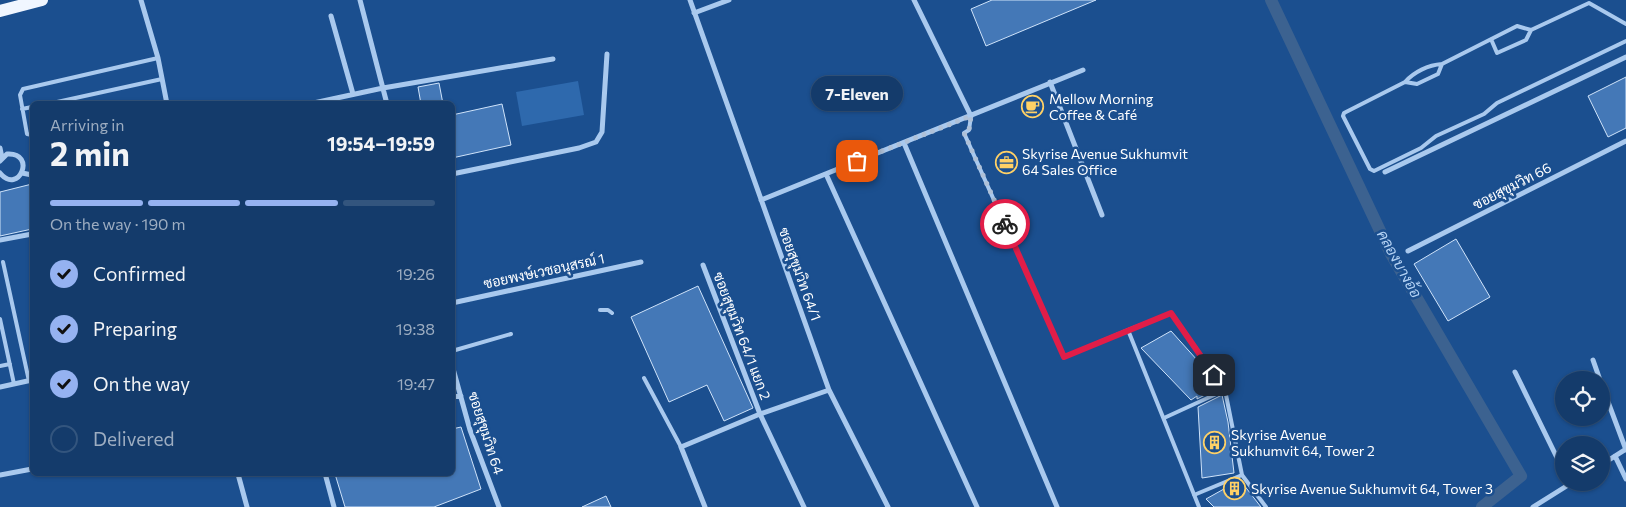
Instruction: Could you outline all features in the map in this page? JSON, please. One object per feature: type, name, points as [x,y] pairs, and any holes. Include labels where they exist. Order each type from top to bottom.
[{"type":"main road","points":[[0,11],[42,0]]},
{"type":"street","points":[[141,0],[158,58],[167,101]]},
{"type":"street","points":[[360,0],[386,101]]},
{"type":"street","name":"ซอยสุขุมวิท 64/1","points":[[690,0],[829,390],[888,507]]},
{"type":"street","points":[[694,13],[729,0]]},
{"type":"street","points":[[914,0],[971,116]]},
{"type":"street","points":[[331,16],[353,94]]},
{"type":"street","points":[[455,173],[579,148],[596,142],[602,132],[607,54]]},
{"type":"street","points":[[1385,172],[1626,57]]},
{"type":"street","points":[[322,101],[383,88],[553,59]]},
{"type":"street","points":[[762,200],[1083,70]]},
{"type":"street","points":[[1050,82],[1102,215]]},
{"type":"street","name":"ซอยสุขุมวิท 66","points":[[1408,251],[1626,141]]},
{"type":"street","points":[[904,143],[1057,507]]},
{"type":"street","points":[[0,148],[1,159],[12,154],[19,157],[23,165],[22,173],[12,179],[4,177],[0,173]]},
{"type":"street","points":[[22,173],[30,175]]},
{"type":"street","points":[[826,174],[977,507]]},
{"type":"street","points":[[0,240],[30,234]]},
{"type":"street","name":"ซอยพงษ์เวชอนุสรณ์ 1","points":[[455,302],[641,262]]},
{"type":"street","name":"ซอยสุขุมวิท 64/1 แยก 2","points":[[703,265],[760,414]]},
{"type":"street","points":[[1593,360],[1597,371]]},
{"type":"street","points":[[1515,372],[1555,454]]},
{"type":"street","name":"ซอยสุขุมวิท 64","points":[[455,375],[470,430],[500,507]]},
{"type":"street","points":[[0,387],[30,380]]},
{"type":"street","points":[[705,507],[681,447],[760,414],[829,390]]},
{"type":"street","points":[[455,397],[461,396]]},
{"type":"street","points":[[1610,406],[1626,450],[1610,459]]},
{"type":"street","points":[[760,414],[804,507]]},
{"type":"street","points":[[1615,456],[1626,479]]},
{"type":"street","points":[[0,475],[30,469]]},
{"type":"street","points":[[239,476],[247,507]]},
{"type":"street","points":[[326,477],[334,507]]},
{"type":"street","points":[[1533,507],[1558,491]]},
{"type":"lane","points":[[1491,39],[1497,54],[1526,40],[1531,30],[1589,3],[1626,24]]},
{"type":"lane","points":[[1531,30],[1517,26],[1442,64],[1433,64],[1412,75],[1405,82],[1343,114],[1372,170],[1374,171],[1421,148],[1436,136],[1484,114],[1497,103],[1626,42]]},
{"type":"lane","points":[[30,134],[28,134],[22,109],[20,95],[23,89],[158,58]]},
{"type":"lane","points":[[1405,82],[1417,84],[1438,74],[1442,64]]},
{"type":"lane","points":[[62,101],[162,80]]},
{"type":"lane","points":[[22,109],[30,107]]},
{"type":"lane","points":[[971,116],[969,130],[964,133],[1064,357],[1171,313],[1225,390],[1242,475],[1266,507]]},
{"type":"lane","points":[[3,262],[26,368],[30,378]]},
{"type":"lane","points":[[600,310],[608,310],[612,313]]},
{"type":"lane","points":[[0,319],[14,384]]},
{"type":"lane","points":[[1128,330],[1199,507]]},
{"type":"lane","points":[[455,350],[511,334]]},
{"type":"lane","points":[[0,366],[10,364]]},
{"type":"lane","points":[[644,378],[681,447]]},
{"type":"lane","points":[[1164,418],[1225,390]]},
{"type":"lane","points":[[1194,495],[1242,475]]},
{"type":"shaded area","points":[[578,81],[584,115],[522,126],[516,92]]},
{"type":"building","points":[[992,0],[1096,0],[986,46],[971,9]]},
{"type":"building","points":[[1626,77],[1626,128],[1608,137],[1588,96]]},
{"type":"building","points":[[439,83],[442,101],[420,101],[418,87]]},
{"type":"building","points":[[502,104],[511,145],[455,157],[455,114]]},
{"type":"building","points":[[30,184],[30,229],[0,236],[0,192]]},
{"type":"building","points":[[1456,239],[1490,297],[1448,321],[1414,264]]},
{"type":"building","points":[[698,286],[753,408],[724,421],[707,385],[669,402],[631,317]]},
{"type":"building","points":[[1171,331],[1207,371],[1219,388],[1191,400],[1141,348]]},
{"type":"building","name":"Skyrise Avenue Sukhumvit 64, Tower 2","points":[[1222,395],[1228,422],[1234,473],[1202,478],[1198,407]]},
{"type":"building","points":[[461,427],[481,489],[434,507],[345,507],[336,476],[455,476],[455,428]]},
{"type":"building","name":"Skyrise Avenue Sukhumvit 64, Tower 3","points":[[1240,480],[1261,507],[1214,507],[1206,499]]},
{"type":"building","points":[[606,496],[611,507],[582,507]]},
{"type":"waterway","name":"คลองบางอ้อ","points":[[1271,0],[1391,254],[1521,476],[1482,507]]},
{"type":"way so far","points":[[857,161],[971,116],[969,130],[964,133],[1005,224]]},
{"type":"place","name":"Mellow Morning Coffee & Café","points":[[1033,107]]},
{"type":"place","name":"7-Eleven","points":[[857,161]]},
{"type":"place","name":"Skyrise Avenue Sukhumvit 64 Sales Office","points":[[1006,162]]},
{"type":"place","name":"Skyrise Avenue Sukhumvit 64, Tower 2","points":[[1215,443]]},
{"type":"place","name":"Skyrise Avenue Sukhumvit 64, Tower 3","points":[[1235,489]]},
{"type":"route","points":[[1005,224],[1064,357],[1171,313],[1214,375]]}]
